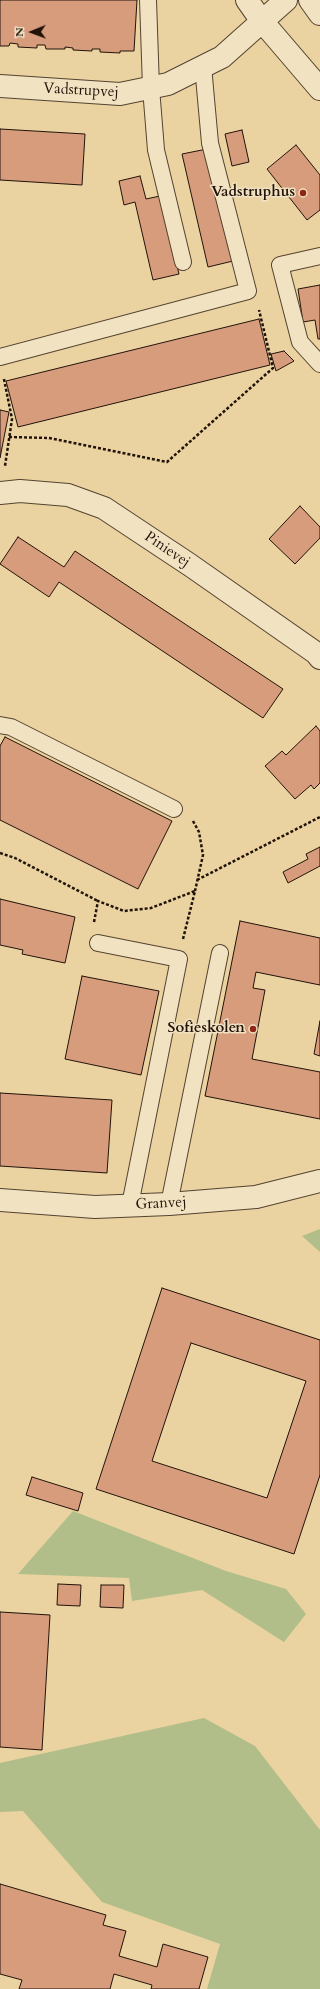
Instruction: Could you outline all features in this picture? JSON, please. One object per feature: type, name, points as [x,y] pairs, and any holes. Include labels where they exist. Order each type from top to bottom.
[{"type":"street","points":[[247,0],[261,20],[320,89]]},
{"type":"street","name":"Vadstrupvej","points":[[0,86],[120,94],[168,84],[222,57],[261,20],[286,0]]},
{"type":"street","points":[[310,0],[320,14]]},
{"type":"street","name":"Pinievej","points":[[0,493],[20,491],[68,495],[104,508],[319,654]]},
{"type":"street","name":"Granvej","points":[[0,1200],[95,1206],[169,1204],[256,1197],[320,1180]]},
{"type":"lane","points":[[148,0],[151,88],[156,150],[183,262]]},
{"type":"lane","points":[[0,357],[248,291],[210,143],[203,66]]},
{"type":"lane","points":[[320,256],[280,266],[300,342],[320,364]]},
{"type":"lane","points":[[0,725],[11,727],[174,809]]},
{"type":"lane","points":[[98,943],[179,958],[130,1205]]},
{"type":"lane","points":[[169,1204],[220,953]]},
{"type":"path","points":[[9,437],[49,438],[167,462],[273,368],[256,300],[248,291]]},
{"type":"path","points":[[0,493],[12,419],[3,375]]},
{"type":"path","points":[[174,809],[191,818],[200,832],[203,855],[179,958]]},
{"type":"path","points":[[197,880],[320,817]]},
{"type":"path","points":[[0,854],[15,858],[98,901],[124,911],[151,908],[195,891]]},
{"type":"path","points":[[98,901],[94,926],[98,943]]},
{"type":"green space","points":[[320,1229],[320,1252],[302,1236]]},
{"type":"green space","points":[[73,1511],[226,1571],[286,1589],[306,1614],[284,1642],[202,1590],[132,1601],[129,1578],[18,1574]]},
{"type":"green space","points":[[204,1718],[255,1746],[320,1830],[320,1989],[207,1989],[220,1944],[102,1902],[23,1811],[0,1812],[0,1763]]},
{"type":"building","points":[[0,0],[137,0],[134,51],[120,51],[120,53],[100,52],[100,49],[92,49],[92,51],[73,50],[73,48],[65,47],[65,49],[46,49],[45,45],[37,45],[37,48],[18,47],[18,44],[10,43],[9,46],[0,46]]},
{"type":"building","points":[[0,129],[85,134],[82,185],[0,180]]},
{"type":"building","points":[[242,130],[249,162],[232,166],[225,134]]},
{"type":"building","name":"Vadstruphus","points":[[296,145],[320,175],[320,210],[307,220],[267,169]]},
{"type":"building","points":[[207,149],[233,261],[208,267],[182,154]]},
{"type":"building","points":[[140,176],[146,199],[160,196],[179,274],[153,280],[135,202],[124,205],[119,181]]},
{"type":"building","points":[[320,285],[320,339],[318,339],[315,320],[303,322],[298,289]]},
{"type":"building","points":[[259,319],[270,365],[18,427],[6,381]]},
{"type":"building","points":[[284,351],[294,361],[276,371],[271,354]]},
{"type":"building","points":[[0,410],[9,412],[0,458]]},
{"type":"building","points":[[300,506],[320,527],[320,538],[295,564],[269,539]]},
{"type":"building","points":[[18,537],[64,567],[75,551],[283,689],[263,718],[59,582],[49,597],[0,564]]},
{"type":"building","points":[[316,726],[320,731],[320,783],[314,789],[311,785],[295,799],[265,766],[282,751],[286,755]]},
{"type":"building","points":[[5,737],[172,821],[138,889],[0,820],[0,746]]},
{"type":"building","points":[[320,847],[320,866],[288,883],[283,872],[308,859],[306,854]]},
{"type":"building","points":[[0,899],[75,917],[65,963],[22,954],[23,950],[0,945]]},
{"type":"building","points":[[240,921],[320,938],[320,985],[256,972],[253,988],[265,990],[252,1059],[320,1072],[320,1119],[205,1096]]},
{"type":"building","points":[[82,976],[159,991],[141,1075],[65,1059]]},
{"type":"building","points":[[320,1021],[320,1056],[314,1054]]},
{"type":"building","points":[[0,1093],[112,1100],[107,1173],[0,1166]]},
{"type":"building","points":[[162,1288],[320,1340],[320,1475],[294,1554],[96,1489]],"holes":[[[191,1343],[306,1381],[267,1498],[152,1461]]]},
{"type":"building","points":[[32,1477],[83,1493],[78,1511],[26,1495]]},
{"type":"building","points":[[58,1584],[81,1585],[80,1606],[57,1605]]},
{"type":"building","points":[[101,1585],[124,1585],[123,1608],[100,1607]]},
{"type":"building","points":[[0,1612],[50,1615],[42,1750],[0,1747]]},
{"type":"building","points":[[0,1884],[106,1915],[103,1925],[126,1931],[119,1956],[157,1967],[163,1944],[208,1957],[199,1989],[151,1989],[152,1985],[114,1974],[110,1989],[19,1989],[22,1980],[0,1974]]},
{"type":"place","name":"Vadstruphus","points":[[303,193]]},
{"type":"place","name":"Sofieskolen","points":[[253,1029]]}]
